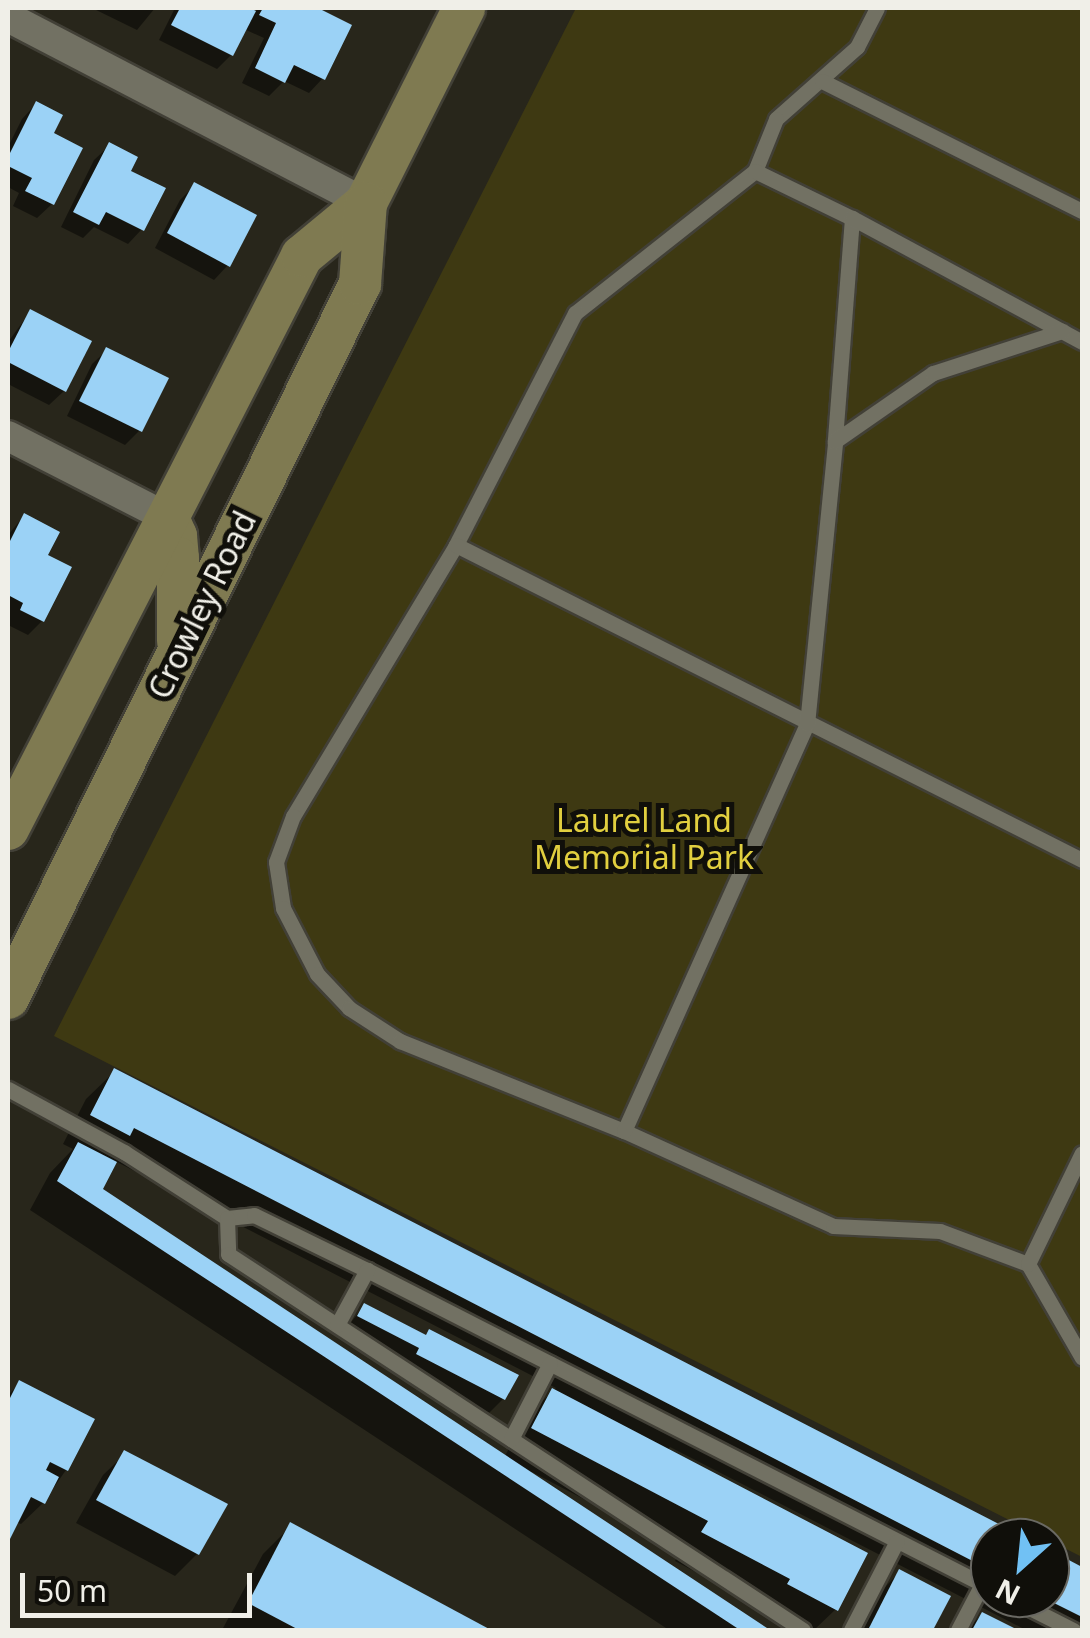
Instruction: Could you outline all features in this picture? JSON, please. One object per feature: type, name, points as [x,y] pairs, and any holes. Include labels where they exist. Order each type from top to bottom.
[{"type":"main road","name":"Crowley Road","points":[[8,998],[360,284],[366,203],[464,8]]},
{"type":"main road","name":"Crowley Road","points":[[8,828],[302,256],[366,203]]},
{"type":"main road","points":[[168,518],[178,558],[177,656]]},
{"type":"street","points":[[8,17],[366,203]]},
{"type":"street","points":[[8,436],[168,518]]},
{"type":"lane","points":[[877,8],[857,48],[776,118],[754,171],[575,312],[456,545],[294,816],[276,862],[284,908],[317,974],[362,1017],[400,1041],[624,1130],[833,1226],[940,1231],[1028,1264],[1082,1358]]},
{"type":"lane","points":[[822,81],[1082,211]]},
{"type":"lane","points":[[754,171],[852,218],[1082,342]]},
{"type":"lane","points":[[624,1130],[807,724],[836,442],[852,218]]},
{"type":"lane","points":[[836,442],[933,372],[1062,331]]},
{"type":"lane","points":[[456,545],[1082,860]]},
{"type":"lane","points":[[8,1089],[124,1152],[228,1218],[254,1215],[970,1578]]},
{"type":"lane","points":[[1028,1264],[1082,1153]]},
{"type":"lane","points":[[228,1218],[228,1254],[804,1630]]},
{"type":"lane","points":[[337,1325],[367,1270]]},
{"type":"lane","points":[[511,1439],[550,1363]]},
{"type":"lane","points":[[851,1630],[898,1541]]},
{"type":"lane","points":[[1048,1618],[1070,1630]]},
{"type":"green space","name":"Laurel Land Memorial Park","points":[[576,8],[1082,8],[1082,1557],[1070,1551],[1070,1518],[1005,1518],[54,1036]]},
{"type":"building","points":[[180,8],[256,11],[233,56],[171,25]]},
{"type":"building","points":[[263,8],[318,8],[352,25],[325,80],[294,65],[285,83],[255,68],[276,23],[259,15]]},
{"type":"building","points":[[36,101],[63,115],[54,133],[83,148],[54,205],[25,191],[32,178],[8,166],[8,157]]},
{"type":"building","points":[[109,142],[138,157],[131,171],[166,188],[144,231],[106,212],[99,225],[73,212]]},
{"type":"building","points":[[194,182],[257,215],[230,267],[167,233]]},
{"type":"building","points":[[30,309],[92,341],[66,392],[8,362],[8,352]]},
{"type":"building","points":[[106,347],[169,378],[142,432],[79,401]]},
{"type":"building","points":[[24,513],[60,532],[48,555],[72,567],[44,622],[20,610],[23,603],[8,595],[8,545]]},
{"type":"building","points":[[114,1068],[987,1518],[970,1518],[970,1560],[134,1128],[130,1136],[90,1115]]},
{"type":"building","points":[[78,1142],[117,1162],[103,1189],[770,1630],[740,1630],[57,1181]]},
{"type":"building","points":[[364,1303],[426,1335],[429,1329],[519,1375],[505,1400],[416,1354],[419,1348],[357,1316]]},
{"type":"building","points":[[19,1380],[95,1419],[68,1471],[50,1462],[46,1470],[59,1477],[45,1504],[31,1497],[8,1543],[8,1402]]},
{"type":"building","points":[[552,1388],[868,1553],[838,1611],[787,1584],[790,1579],[701,1532],[708,1521],[531,1428]]},
{"type":"building","points":[[124,1450],[228,1504],[199,1555],[96,1500]]},
{"type":"building","points":[[290,1522],[491,1630],[299,1630],[248,1603]]},
{"type":"building","points":[[1070,1561],[1082,1567],[1082,1617],[1070,1611]]},
{"type":"building","points":[[899,1569],[951,1596],[933,1630],[868,1630]]},
{"type":"building","points":[[979,1618],[994,1618],[1018,1630],[972,1630]]}]
